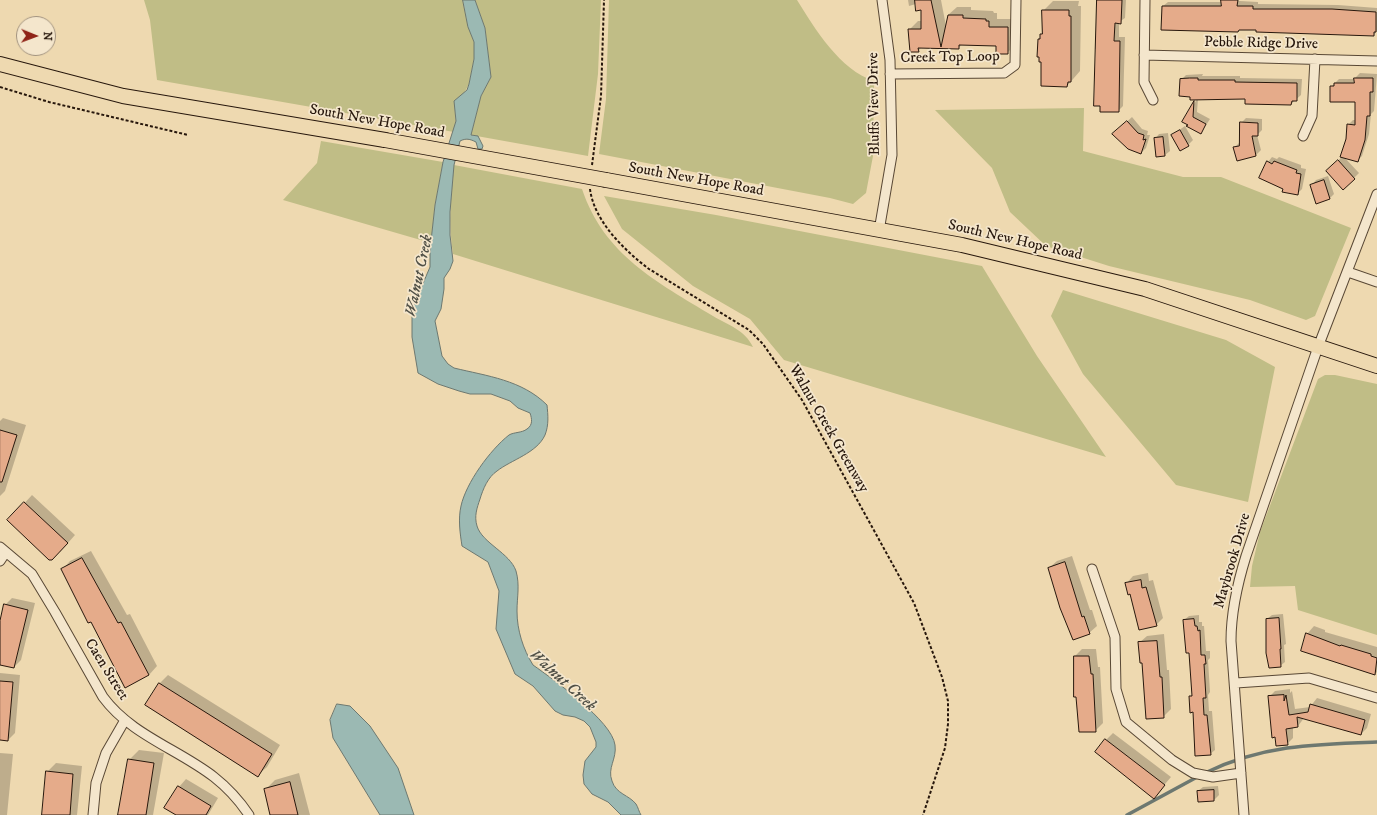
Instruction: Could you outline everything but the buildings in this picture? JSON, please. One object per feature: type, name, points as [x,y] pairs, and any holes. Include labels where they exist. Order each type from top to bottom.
[{"type":"main road","name":"South New Hope Road","points":[[0,64],[123,96],[385,140],[962,245],[1145,289],[1377,366]]},
{"type":"street","name":"Bluffs View Drive","points":[[879,231],[892,155],[890,74],[882,0]]},
{"type":"street","name":"Creek Top Loop","points":[[890,74],[1004,73],[1015,65],[1016,0]]},
{"type":"street","points":[[1145,0],[1144,82],[1153,100]]},
{"type":"street","name":"Pebble Ridge Drive","points":[[1144,55],[1377,61]]},
{"type":"street","points":[[1302,136],[1312,116],[1316,59]]},
{"type":"street","name":"Maybrook Drive","points":[[1244,815],[1231,622],[1236,590],[1246,556],[1318,347],[1377,194]]},
{"type":"street","points":[[1348,272],[1377,282]]},
{"type":"street","points":[[0,561],[3,549]]},
{"type":"street","name":"Caen Street","points":[[3,549],[32,574],[112,710],[125,720],[214,776],[235,795],[249,815]]},
{"type":"street","points":[[1092,569],[1115,638],[1116,689],[1126,722],[1172,760],[1193,773],[1213,777],[1241,773]]},
{"type":"street","points":[[1236,684],[1309,678],[1377,698]]},
{"type":"street","points":[[93,815],[96,783],[106,753],[125,720]]},
{"type":"path","points":[[591,170],[602,96],[604,0]]},
{"type":"path","points":[[0,87],[50,102],[188,135]]},
{"type":"path","name":"Walnut Creek Greenway","points":[[590,186],[592,198],[604,223],[634,257],[649,269],[749,330],[763,344],[799,394],[914,602],[939,670],[948,701],[948,724],[944,748],[923,815]]},
{"type":"shaded area","points":[[144,0],[463,0],[468,26],[474,42],[474,59],[469,84],[455,110],[456,121],[454,132],[157,80],[150,20]]},
{"type":"shaded area","points":[[475,0],[601,0],[598,74],[588,156],[471,135],[481,96],[491,77],[485,28]]},
{"type":"shaded area","points":[[609,0],[797,0],[820,35],[839,58],[862,76],[874,81],[873,156],[866,193],[853,204],[830,198],[599,154],[606,99]]},
{"type":"shaded area","points":[[1084,108],[1083,151],[1183,177],[1221,177],[1351,228],[1315,316],[1306,320],[1250,300],[1109,266],[1046,246],[1010,212],[992,168],[935,110]]},
{"type":"shaded area","points":[[321,141],[443,162],[435,205],[431,243],[283,200],[317,163]]},
{"type":"shaded area","points":[[454,165],[582,189],[592,212],[604,232],[618,249],[653,278],[672,291],[736,328],[750,341],[753,347],[453,254],[450,221]]},
{"type":"shaded area","points":[[604,196],[716,215],[982,266],[1037,356],[1106,457],[784,360],[750,319],[693,286],[622,229]]},
{"type":"shaded area","points":[[1063,290],[1226,340],[1275,367],[1248,502],[1176,485],[1083,374],[1051,316]]},
{"type":"shaded area","points":[[1325,375],[1335,375],[1377,384],[1377,635],[1298,610],[1295,586],[1250,587],[1252,566],[1260,532],[1318,379]]},
{"type":"water","points":[[463,0],[475,0],[485,28],[491,77],[481,96],[471,135],[478,136],[483,146],[482,149],[478,149],[476,142],[472,140],[466,139],[460,141],[454,165],[450,212],[450,235],[453,261],[444,278],[441,309],[435,321],[442,356],[448,364],[454,368],[504,380],[527,390],[547,405],[548,416],[548,424],[545,435],[536,447],[497,471],[488,480],[478,506],[476,522],[484,538],[508,559],[516,571],[518,586],[518,625],[521,639],[529,659],[533,665],[581,702],[604,724],[615,745],[615,755],[611,768],[612,781],[616,789],[636,804],[641,815],[621,815],[608,802],[592,794],[584,784],[583,775],[585,761],[596,747],[596,742],[590,727],[584,721],[555,711],[533,686],[515,674],[496,629],[499,591],[488,562],[462,546],[460,511],[464,497],[473,477],[494,449],[502,441],[509,435],[523,431],[530,426],[532,422],[530,413],[518,408],[510,401],[491,394],[470,394],[459,391],[438,384],[418,373],[412,337],[412,309],[430,267],[430,250],[435,205],[443,162],[456,121],[454,101],[467,90],[474,59],[474,42],[468,27]]},
{"type":"water","points":[[337,704],[350,706],[370,726],[398,768],[414,815],[380,815],[333,738],[330,720]]},
{"type":"waterway","points":[[1205,773],[1226,764],[1268,751],[1310,745],[1377,742]]},
{"type":"waterway","points":[[1127,815],[1199,776]]},
{"type":"water label","name":"Walnut Creek","points":[[420,276]]},
{"type":"water label","name":"Walnut Creek","points":[[562,681]]}]
